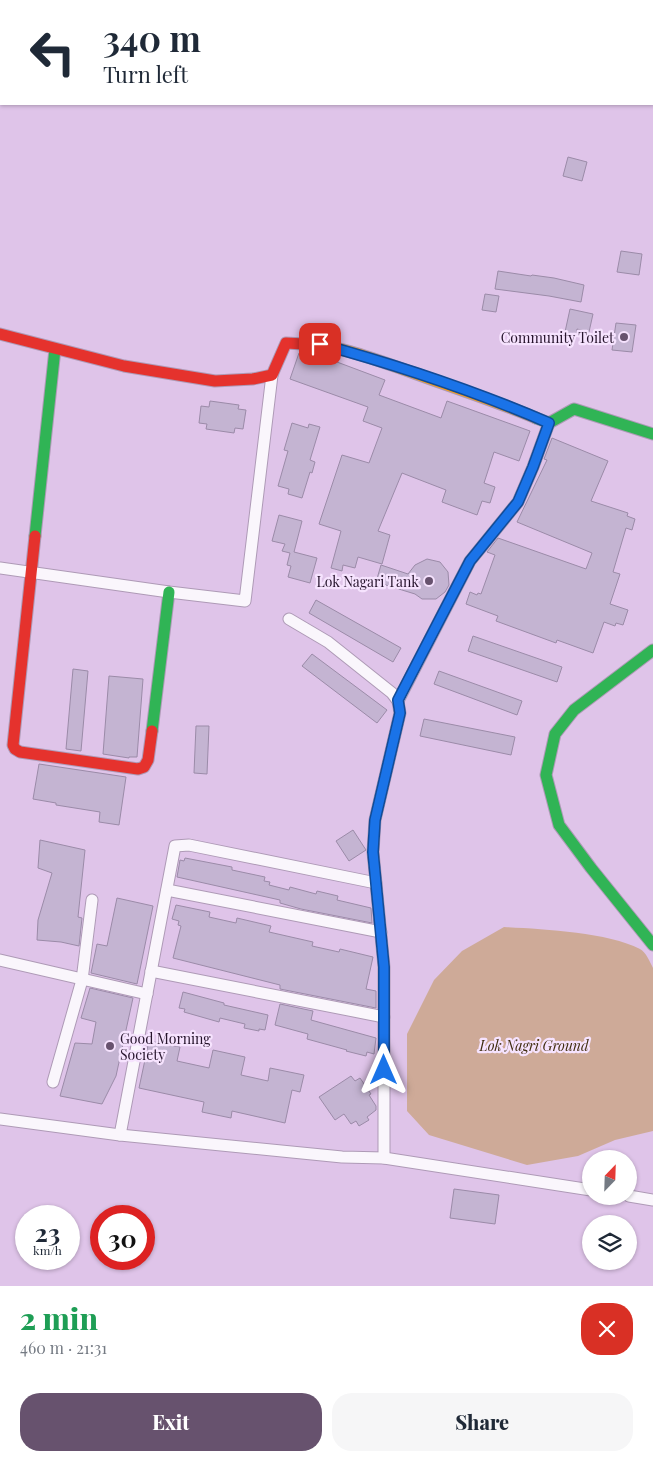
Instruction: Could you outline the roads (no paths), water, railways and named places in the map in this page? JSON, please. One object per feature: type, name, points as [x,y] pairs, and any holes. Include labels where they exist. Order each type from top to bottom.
[{"type":"street","points":[[0,334],[124,366],[216,381],[253,379],[272,375]]},
{"type":"street","points":[[0,568],[245,601],[272,375],[286,343],[320,344],[370,358],[513,408],[549,423]]},
{"type":"street","points":[[55,349],[13,745],[15,749],[20,752],[138,769],[144,767],[148,760],[169,592]]},
{"type":"street","points":[[398,700],[470,561],[518,502],[549,423],[574,409],[653,434]]},
{"type":"street","points":[[288,619],[328,642],[354,661],[398,700],[400,713],[375,820],[373,852],[384,967],[384,1158]]},
{"type":"street","points":[[653,650],[574,710],[555,734],[546,775],[559,825],[653,945]]},
{"type":"street","points":[[120,1135],[176,846],[189,845],[376,883]]},
{"type":"street","points":[[167,890],[381,932]]},
{"type":"street","points":[[53,1082],[82,980],[92,900]]},
{"type":"street","points":[[0,960],[147,994]]},
{"type":"street","points":[[151,971],[384,1017]]},
{"type":"street","points":[[0,1118],[120,1135],[342,1157],[384,1158],[582,1189]]},
{"type":"street","points":[[638,1198],[653,1200]]},
{"type":"place","name":"Community Toilet","points":[[624,337]]},
{"type":"place","name":"Lok Nagari Tank","points":[[429,581]]},
{"type":"place","name":"Good Morning Society","points":[[110,1046]]},
{"type":"park label","name":"Lok Nagri Ground","points":[[534,1045]]}]
